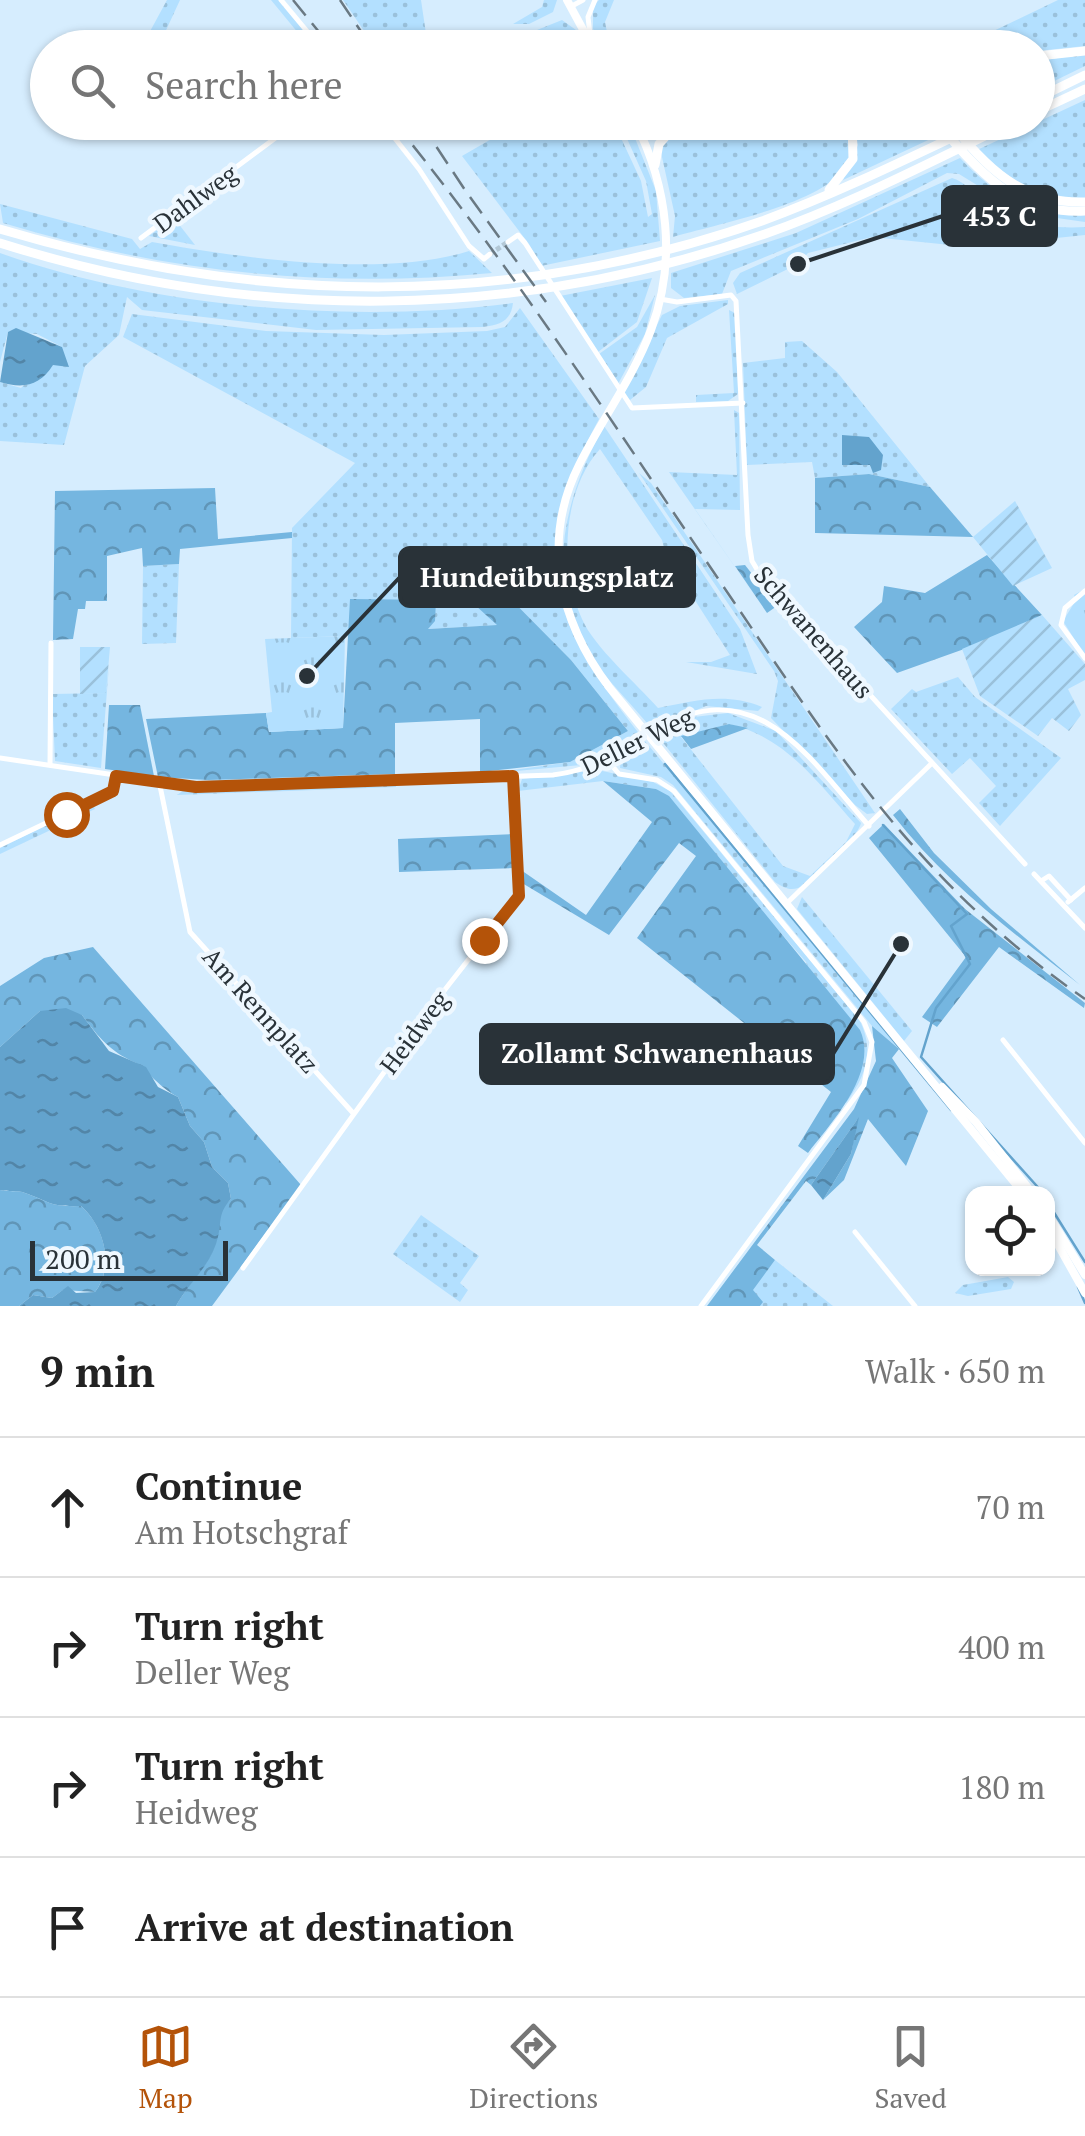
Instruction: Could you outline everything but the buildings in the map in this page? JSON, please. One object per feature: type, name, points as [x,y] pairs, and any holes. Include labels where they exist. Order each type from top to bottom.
[{"type":"highway","points":[[1055,54],[1085,51]]},
{"type":"highway","points":[[1055,90],[1085,75]]},
{"type":"highway","points":[[1055,104],[1085,89]]},
{"type":"highway","points":[[655,165],[663,140]]},
{"type":"highway","points":[[824,196],[853,159],[856,140]]},
{"type":"highway","points":[[0,229],[121,263],[225,280],[351,289],[473,284],[568,272],[684,245],[824,196],[947,140]]},
{"type":"highway","points":[[953,140],[980,173],[1008,194],[1046,208],[1085,211]]},
{"type":"highway","points":[[964,140],[980,161],[1014,187],[1053,200],[1085,202]]},
{"type":"highway","points":[[0,243],[118,276],[222,294],[350,302],[483,297],[577,284],[685,260],[809,218],[976,140]]},
{"type":"main road","points":[[568,3],[583,30]]},
{"type":"main road","points":[[644,140],[655,165],[666,228],[660,299],[642,354],[568,490],[559,536],[560,584],[571,624],[586,656],[638,722],[1017,1186]]},
{"type":"main road","points":[[924,1073],[976,1122],[1027,1186]]},
{"type":"main road","points":[[1055,1226],[1085,1275]]},
{"type":"main road","points":[[1055,1239],[1085,1293]]},
{"type":"street","points":[[281,0],[306,30]]},
{"type":"street","points":[[568,3],[583,0]]},
{"type":"street","points":[[590,30],[588,16],[594,0]]},
{"type":"street","name":"Dahlweg","points":[[141,238],[274,140]]},
{"type":"street","points":[[395,140],[474,252],[484,259],[490,254]]},
{"type":"street","points":[[508,242],[518,236],[632,408],[742,404]]},
{"type":"street","name":"Schwanenhaus","points":[[660,299],[678,302],[731,295],[736,301],[752,560],[930,765],[1025,864]]},
{"type":"street","points":[[1085,591],[1065,608],[1061,625],[1085,658]]},
{"type":"street","points":[[50,766],[51,643]]},
{"type":"street","name":"Deller Weg","points":[[0,758],[196,787],[574,772],[608,761],[688,714],[719,708],[748,713],[786,734],[870,826]]},
{"type":"street","points":[[608,761],[619,774],[657,780],[674,791],[864,1022],[872,1042],[864,1085],[701,1306]]},
{"type":"street","points":[[786,904],[930,765]]},
{"type":"street","points":[[0,845],[113,791],[116,776]]},
{"type":"street","name":"Heidweg","points":[[242,1268],[353,1113],[519,896],[513,776]]},
{"type":"street","name":"Am Rennplatz","points":[[158,784],[164,790],[190,932],[353,1113]]},
{"type":"street","points":[[1034,874],[1085,928]]},
{"type":"street","points":[[1041,881],[1049,876],[1071,900]]},
{"type":"street","points":[[1064,906],[1085,888]]},
{"type":"street","points":[[1003,1040],[1085,1143]]},
{"type":"street","points":[[856,1232],[915,1306]]},
{"type":"green space","points":[[167,0],[180,0],[166,30],[151,30]]},
{"type":"green space","points":[[271,0],[279,0],[304,30],[296,30]]},
{"type":"green space","points":[[343,0],[421,0],[425,30],[363,30]]},
{"type":"green space","points":[[544,0],[557,0],[553,12],[529,24],[513,24],[542,7]]},
{"type":"green space","points":[[599,0],[614,0],[605,22],[607,30],[594,30],[593,6]]},
{"type":"green space","points":[[1058,0],[1085,0],[1085,46],[1055,49],[1055,30],[995,30]]},
{"type":"green space","points":[[562,20],[576,30],[537,30]]},
{"type":"green space","points":[[1085,54],[1085,66],[1055,81],[1055,58]]},
{"type":"green space","points":[[1085,100],[1085,199],[1053,195],[1026,185],[1001,171],[977,150],[999,140],[1055,140],[1055,114]]},
{"type":"green space","points":[[490,140],[622,140],[641,181],[648,217],[652,214],[646,181],[628,140],[636,140],[656,191],[660,241],[541,266],[529,244],[462,156]]},
{"type":"green space","points":[[668,140],[850,140],[851,146],[845,168],[813,193],[765,212],[673,237],[675,216],[660,148]]},
{"type":"green space","points":[[857,140],[928,140],[843,180]]},
{"type":"green space","points":[[960,158],[987,184],[1016,202],[1048,212],[1085,215],[1085,222],[1022,213],[959,174],[947,173],[858,219],[731,271],[722,294],[684,298],[671,288],[671,273],[796,233]]},
{"type":"green space","points":[[952,178],[1006,215],[1045,226],[1085,227],[1085,235],[970,247],[872,237],[808,253],[798,264],[737,294],[733,283],[740,273]]},
{"type":"green space","points":[[0,204],[132,239],[140,249],[152,242],[269,259],[355,264],[435,259],[469,251],[492,273],[367,279],[184,265],[3,223]]},
{"type":"green space","points":[[174,218],[195,245],[149,236]]},
{"type":"green space","points":[[0,253],[122,287],[254,306],[386,312],[513,303],[504,321],[483,327],[316,330],[142,310],[127,297],[119,335],[85,366],[64,445],[0,441],[0,382],[21,388],[62,347],[37,334],[8,332],[0,362]]},
{"type":"green space","points":[[652,278],[637,322],[598,352],[560,296]]},
{"type":"green space","points":[[655,295],[645,334],[618,384],[599,354],[637,327]]},
{"type":"green space","points":[[728,300],[728,304],[667,338],[646,387],[630,400],[623,393],[662,315],[680,306]]},
{"type":"green space","points":[[520,308],[599,419],[575,467],[561,510],[555,549],[557,585],[585,656],[641,736],[592,764],[485,774],[570,762],[628,731],[571,660],[497,585],[475,605],[499,625],[426,629],[351,599],[350,633],[291,638],[292,528],[355,463],[123,337],[132,314],[266,331],[384,335],[487,331],[505,327]]},
{"type":"green space","points":[[729,310],[735,313],[738,394],[728,401],[696,402],[696,395],[734,393]]},
{"type":"green space","points":[[802,341],[837,372],[930,487],[869,474],[815,478],[812,462],[747,465],[743,363],[785,358],[785,342]]},
{"type":"green space","points":[[734,410],[739,413],[740,510],[695,509],[767,613],[669,472],[737,475]]},
{"type":"green space","points":[[604,426],[740,629],[757,674],[686,662],[711,662],[730,655],[666,555],[662,540],[600,449],[578,486],[568,531],[570,577],[582,619],[606,653],[658,708],[723,699],[762,707],[758,711],[706,706],[652,729],[588,652],[566,595],[564,538],[579,481]]},
{"type":"green space","points":[[639,473],[651,483],[875,813],[867,814],[855,805],[771,718],[778,681],[774,671]]},
{"type":"green space","points":[[869,474],[930,487],[973,537],[815,533],[815,478]]},
{"type":"green space","points":[[215,488],[218,539],[292,532],[292,538],[180,549],[179,564],[143,566],[142,548],[107,556],[107,601],[86,601],[85,609],[78,609],[73,639],[53,640],[55,491]]},
{"type":"green space","points":[[1015,501],[1052,568],[1013,586],[973,537]]},
{"type":"green space","points":[[987,555],[1042,615],[1009,633],[897,673],[854,627],[882,602],[884,586],[925,593]]},
{"type":"green space","points":[[179,564],[176,643],[142,644],[143,566]]},
{"type":"green space","points":[[745,565],[777,606],[767,613],[735,566]]},
{"type":"green space","points":[[497,585],[571,660],[628,731],[570,762],[480,772],[480,719],[395,723],[395,774],[208,780],[158,777],[146,719],[266,713],[269,732],[343,728],[350,599],[436,600],[435,621],[428,629],[497,625],[475,605],[448,596],[458,587]]},
{"type":"green space","points":[[1085,589],[1085,656],[1063,621],[1076,600],[1074,595]]},
{"type":"green space","points":[[1042,615],[1085,664],[1085,680],[1068,689],[1081,715],[1069,731],[1052,718],[1038,736],[980,696],[962,649]]},
{"type":"green space","points":[[345,636],[343,728],[269,732],[266,713],[272,712],[265,639]]},
{"type":"green space","points":[[80,647],[110,647],[106,693],[80,694]]},
{"type":"green space","points":[[109,665],[101,768],[55,761],[52,694],[106,693]]},
{"type":"green space","points":[[958,677],[975,697],[1061,758],[1000,826],[979,803],[996,786],[970,758],[952,774],[891,709],[912,689],[916,692]]},
{"type":"green space","points":[[109,705],[140,705],[154,776],[105,769]]},
{"type":"green space","points":[[728,713],[776,731],[861,823],[852,839],[805,885],[792,889],[775,882],[656,734],[685,718]],"holes":[[[729,724],[749,730],[799,763],[855,824],[846,842],[810,876],[783,866],[681,737]]]},
{"type":"green space","points":[[729,724],[748,728],[691,749],[681,736]]},
{"type":"green space","points":[[645,741],[899,1049],[872,1026],[673,785],[661,777],[620,768],[621,756]]},
{"type":"green space","points":[[598,770],[653,782],[670,791],[860,1021],[867,1043],[866,1064],[846,1103],[806,962],[656,789],[603,781],[518,791],[522,779]]},
{"type":"green space","points":[[480,772],[227,782],[158,777],[208,780]]},
{"type":"green space","points":[[603,781],[656,789],[669,796],[860,1030],[864,1046],[858,1079],[840,1112],[808,1153],[798,1146],[831,1092],[637,938],[696,856],[679,843],[609,935],[522,883],[521,870],[586,915],[652,822]]},
{"type":"green space","points":[[396,783],[396,787],[177,795],[187,788]]},
{"type":"green space","points":[[92,803],[95,809],[0,854],[0,848]]},
{"type":"green space","points":[[900,809],[934,853],[991,909],[1080,985],[981,906],[935,863],[893,815]]},
{"type":"green space","points":[[884,824],[965,909],[1085,1003],[1084,1008],[999,947],[937,1027],[922,1017],[966,957],[869,838]]},
{"type":"green space","points":[[513,834],[514,868],[399,872],[398,839]]},
{"type":"green space","points":[[802,897],[912,1031],[904,1041],[797,909]]},
{"type":"green space","points":[[93,947],[301,1185],[212,1306],[176,1306],[206,1264],[216,1241],[218,1212],[231,1199],[228,1183],[212,1167],[204,1142],[190,1126],[178,1097],[111,1048],[82,1015],[40,1011],[0,1047],[0,986],[44,958]]},
{"type":"green space","points":[[872,1026],[899,1049],[892,1058],[928,1111],[906,1166],[868,1119],[844,1180],[823,1200],[851,1154],[857,1120],[811,1185],[806,1181],[757,1245],[775,1260],[753,1290],[763,1302],[760,1306],[707,1306],[854,1109],[876,1061]]},
{"type":"green space","points":[[0,1190],[22,1192],[56,1205],[81,1206],[89,1214],[101,1235],[105,1259],[95,1292],[63,1290],[52,1298],[33,1295],[19,1306],[0,1306]]},
{"type":"green space","points":[[421,1215],[479,1256],[460,1283],[468,1290],[460,1302],[393,1254]]},
{"type":"green space","points":[[775,1260],[833,1306],[760,1306],[762,1302],[752,1290]]},
{"type":"green space","points":[[1008,1277],[1014,1282],[1011,1289],[968,1296],[955,1293],[963,1285]]},
{"type":"water","points":[[16,328],[62,347],[69,367],[53,365],[42,378],[30,384],[0,382],[8,332]]},
{"type":"water","points":[[842,435],[869,437],[883,455],[881,470],[873,473],[870,465],[842,465]]},
{"type":"water","points":[[66,1008],[82,1015],[109,1051],[146,1067],[158,1087],[178,1097],[190,1126],[204,1142],[212,1167],[228,1183],[231,1199],[222,1215],[212,1253],[176,1306],[19,1306],[33,1295],[52,1298],[68,1286],[76,1293],[95,1292],[104,1271],[101,1235],[81,1206],[56,1205],[22,1192],[0,1190],[0,1047],[40,1011]]},
{"type":"water","points":[[859,1117],[851,1154],[823,1200],[811,1185]]},
{"type":"waterway","points":[[665,764],[951,1110]]},
{"type":"waterway","points":[[883,825],[967,914],[951,926],[970,964],[936,1008],[921,1057],[1037,1186]]},
{"type":"waterway","points":[[1055,1214],[1085,1262]]},
{"type":"waterway","points":[[1078,1287],[1085,1303]]},
{"type":"tunnel","points":[[490,254],[508,242]]},
{"type":"railway","points":[[293,0],[317,30]]},
{"type":"railway","points":[[340,0],[360,30]]},
{"type":"railway","points":[[408,140],[521,290],[800,699],[881,807],[972,907],[1085,999]]},
{"type":"railway","points":[[432,140],[469,196]]},
{"type":"railway","points":[[470,197],[546,302]]},
{"type":"place","name":"453 C","points":[[798,264]]},
{"type":"place","name":"Hundeübungsplatz","points":[[307,676]]},
{"type":"place","name":"Zollamt Schwanenhaus","points":[[901,944]]},
{"type":"route","points":[[66,814],[113,791],[116,776],[196,787],[513,776],[519,896],[484,940]]}]
